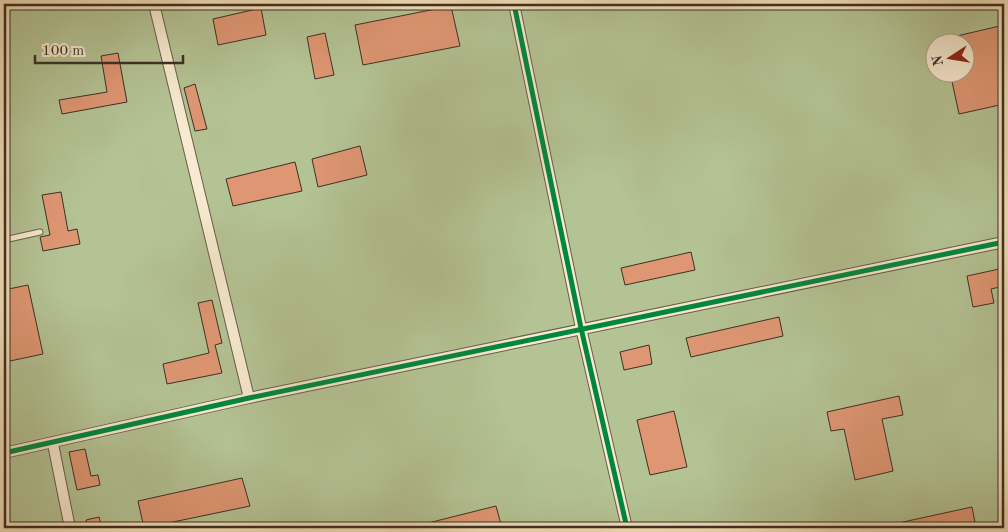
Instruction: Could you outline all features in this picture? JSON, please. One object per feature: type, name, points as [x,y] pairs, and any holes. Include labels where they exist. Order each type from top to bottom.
[{"type":"street","points":[[154,4],[249,398]]},
{"type":"street","points":[[514,4],[582,328],[627,528]]},
{"type":"street","points":[[4,454],[249,398],[1004,242]]},
{"type":"street","points":[[52,444],[70,528]]},
{"type":"lane","points":[[4,240],[40,232]]},
{"type":"green space","points":[[4,4],[1004,4],[1004,528],[4,528]]},
{"type":"building","points":[[451,6],[460,46],[363,65],[355,25]]},
{"type":"building","points":[[261,8],[266,35],[218,45],[213,19]]},
{"type":"building","points":[[1004,25],[1004,104],[959,114],[952,82],[976,82],[976,32],[974,32]]},
{"type":"building","points":[[325,33],[334,75],[315,79],[307,37]]},
{"type":"building","points":[[118,53],[127,102],[62,114],[59,100],[107,92],[101,56]]},
{"type":"building","points":[[195,84],[207,129],[195,131],[184,88]]},
{"type":"building","points":[[360,146],[367,175],[318,187],[312,159]]},
{"type":"building","points":[[295,162],[302,191],[233,206],[226,179]]},
{"type":"building","points":[[61,192],[68,231],[77,229],[80,244],[43,251],[40,237],[50,235],[42,195]]},
{"type":"building","points":[[691,252],[695,270],[625,285],[621,268]]},
{"type":"building","points":[[1004,268],[1004,286],[991,289],[994,303],[973,307],[967,276]]},
{"type":"building","points":[[28,285],[43,354],[10,361],[4,332],[4,290]]},
{"type":"building","points":[[212,300],[222,343],[215,345],[222,373],[167,384],[163,364],[209,353],[198,303]]},
{"type":"building","points":[[779,317],[783,336],[691,357],[686,338]]},
{"type":"building","points":[[649,345],[652,364],[624,370],[620,352]]},
{"type":"building","points":[[899,396],[903,415],[882,419],[893,471],[855,480],[844,429],[831,431],[827,412]]},
{"type":"building","points":[[674,411],[687,467],[650,475],[637,420]]},
{"type":"building","points":[[85,449],[91,476],[98,475],[100,485],[77,490],[69,452]]},
{"type":"building","points":[[242,478],[250,506],[144,528],[138,501]]},
{"type":"building","points":[[496,506],[502,528],[421,528],[420,525]]},
{"type":"building","points":[[972,507],[976,528],[889,528],[889,525]]},
{"type":"building","points":[[99,517],[102,528],[88,528],[86,520]]},
{"type":"cycle path","points":[[514,4],[581,328],[627,528]]},
{"type":"cycle path","points":[[4,453],[249,398],[1004,242]]}]
